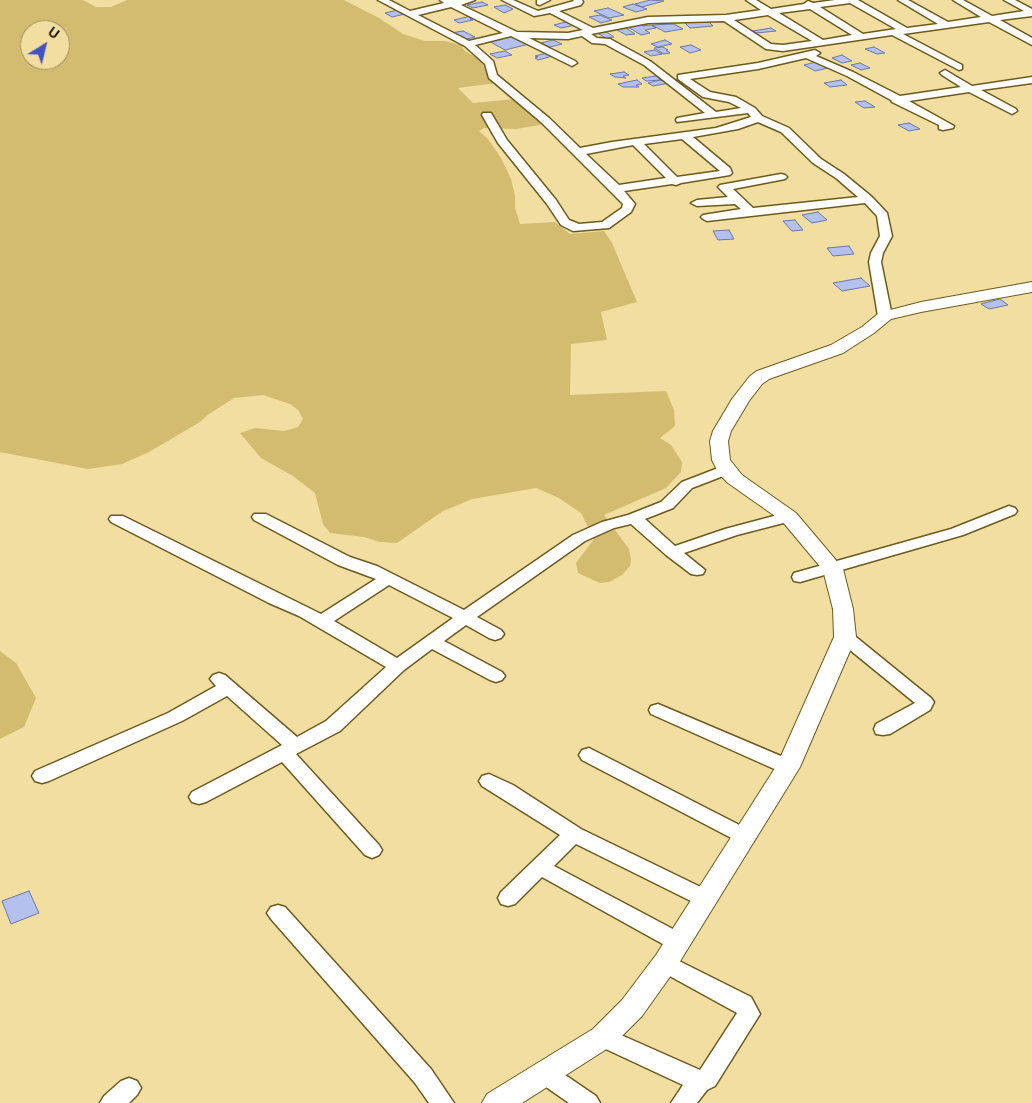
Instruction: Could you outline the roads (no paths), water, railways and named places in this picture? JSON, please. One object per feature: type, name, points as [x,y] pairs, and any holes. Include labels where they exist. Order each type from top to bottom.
[{"type":"street","points":[[382,0],[468,44],[490,63],[492,76],[545,120],[616,189],[629,204],[627,210],[610,223],[577,228],[565,222],[552,202],[502,141],[487,115]]},
{"type":"street","points":[[409,14],[448,2],[472,0]]},
{"type":"street","points":[[506,0],[535,14],[553,11],[578,3],[577,0]]},
{"type":"street","points":[[750,0],[820,42]]},
{"type":"street","points":[[802,0],[861,36]]},
{"type":"street","points":[[468,44],[515,34],[556,37],[648,20],[726,18],[852,0],[903,34],[959,67]]},
{"type":"street","points":[[902,0],[945,24]]},
{"type":"street","points":[[957,0],[1032,42]]},
{"type":"street","points":[[1008,0],[1032,12]]},
{"type":"street","points":[[448,2],[572,63]]},
{"type":"street","points":[[553,11],[588,32],[595,41],[607,41],[647,63],[714,115]]},
{"type":"street","points":[[885,316],[875,262],[876,253],[886,236],[886,221],[883,215],[868,199],[840,176],[817,161],[785,130],[728,98],[707,95],[681,77],[758,66],[945,24],[1032,12]]},
{"type":"street","points":[[726,18],[770,47],[784,48],[892,32],[903,34]]},
{"type":"street","points":[[807,55],[850,74],[949,126],[943,127]]},
{"type":"street","points":[[945,73],[1012,111]]},
{"type":"street","points":[[883,102],[1032,80]]},
{"type":"street","points":[[577,152],[738,126],[754,114]]},
{"type":"street","points":[[681,120],[714,115],[754,114]]},
{"type":"street","points":[[616,189],[723,175],[727,172],[684,135]]},
{"type":"street","points":[[636,142],[676,182]]},
{"type":"street","points":[[748,212],[724,186],[781,176]]},
{"type":"street","points":[[707,217],[868,199]]},
{"type":"street","points":[[697,203],[736,200]]},
{"type":"street","points":[[496,1103],[603,1036],[632,1008],[665,963],[706,900],[788,767],[845,637],[843,609],[833,569],[789,517],[752,493],[726,470],[721,460],[719,441],[722,431],[741,399],[756,380],[773,370],[810,360],[837,349],[868,330],[885,316],[921,307],[1032,287]]},
{"type":"street","points":[[199,797],[333,726],[398,666],[578,538],[608,525],[634,518],[667,505],[687,485],[726,470]]},
{"type":"street","points":[[800,577],[949,535],[1009,511]]},
{"type":"street","points":[[260,516],[344,561],[371,570],[495,634]]},
{"type":"street","points":[[672,552],[731,532],[789,517]]},
{"type":"street","points":[[634,518],[672,552],[697,570]]},
{"type":"street","points":[[117,519],[322,622],[398,666]]},
{"type":"street","points":[[322,622],[387,579]]},
{"type":"street","points":[[845,637],[925,702],[924,706],[883,729]]},
{"type":"street","points":[[432,642],[496,676]]},
{"type":"street","points":[[42,776],[175,717],[224,683],[289,748],[372,850]]},
{"type":"street","points":[[658,710],[788,767]]},
{"type":"street","points":[[589,755],[746,837]]},
{"type":"street","points":[[489,781],[574,834],[706,900]]},
{"type":"street","points":[[508,898],[574,834]]},
{"type":"street","points":[[550,873],[678,942]]},
{"type":"street","points":[[278,913],[422,1076],[442,1103]]},
{"type":"street","points":[[665,963],[743,1004],[749,1014],[707,1079],[700,1081],[683,1103]]},
{"type":"street","points":[[603,1036],[700,1081]]},
{"type":"street","points":[[544,1073],[588,1103]]}]
